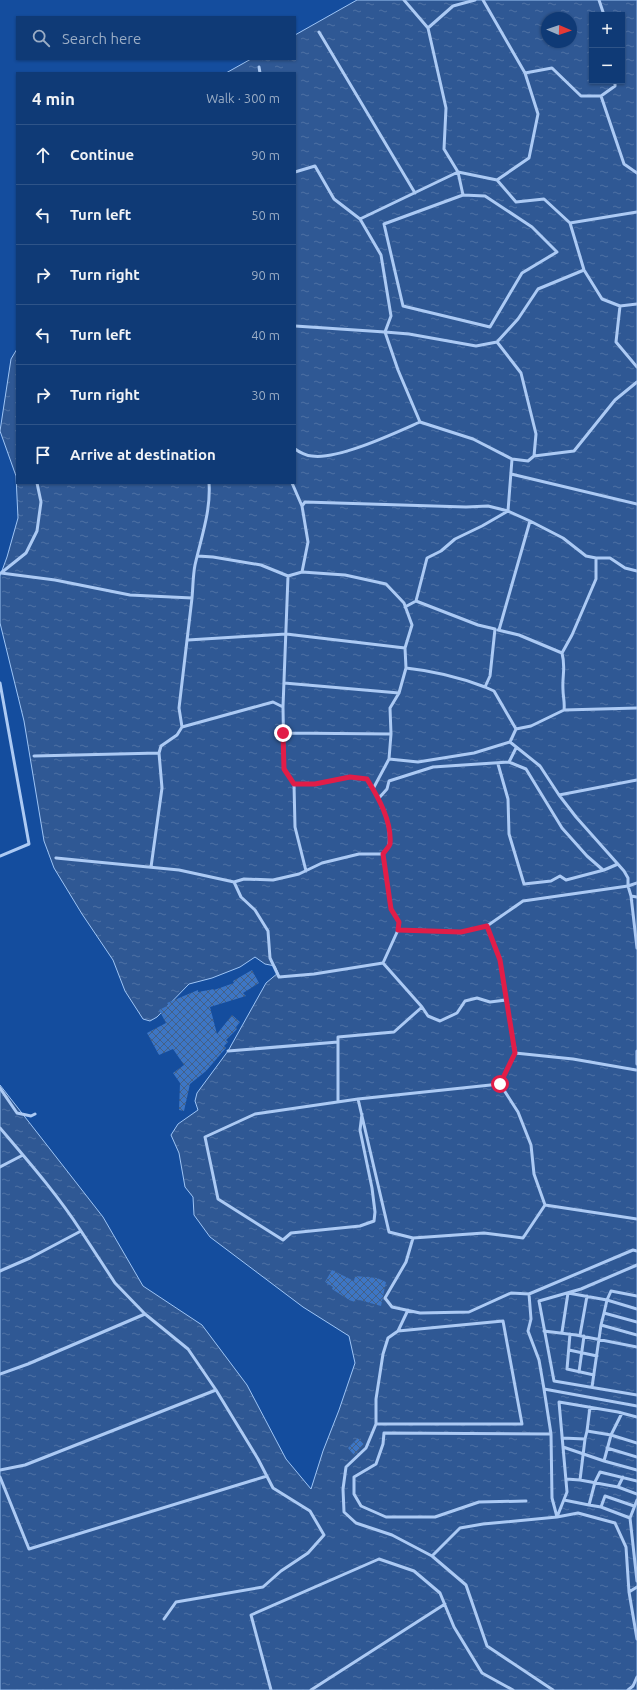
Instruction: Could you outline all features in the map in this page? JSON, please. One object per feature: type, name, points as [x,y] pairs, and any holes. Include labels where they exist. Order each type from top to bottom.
[{"type":"lane","points":[[404,0],[428,28],[446,108],[444,149],[458,172],[463,195]]},
{"type":"lane","points":[[428,28],[453,6],[475,0]]},
{"type":"lane","points":[[483,0],[525,73],[538,114],[529,158],[497,180]]},
{"type":"lane","points":[[599,0],[603,12]]},
{"type":"lane","points":[[319,32],[415,193]]},
{"type":"lane","points":[[259,67],[260,72]]},
{"type":"lane","points":[[525,73],[552,68],[582,96],[601,96],[615,86],[615,84]]},
{"type":"lane","points":[[601,96],[624,164],[637,173]]},
{"type":"lane","points":[[296,172],[315,166],[334,199],[360,219],[381,255],[391,316],[385,332],[398,370],[420,422]]},
{"type":"lane","points":[[360,219],[458,172],[497,180],[516,202],[544,199],[570,223],[584,270],[602,299],[620,306],[637,304]]},
{"type":"lane","points":[[463,195],[485,196],[532,227],[557,252],[522,273],[490,327],[403,306],[384,224],[463,195]]},
{"type":"lane","points":[[570,223],[637,212]]},
{"type":"lane","points":[[296,326],[409,334],[476,346],[497,342],[518,319],[538,289],[584,270]]},
{"type":"lane","points":[[620,306],[616,342],[637,367]]},
{"type":"lane","points":[[497,342],[521,373],[536,434],[534,456]]},
{"type":"lane","points":[[296,449],[311,456],[329,456],[372,442],[420,422],[473,439],[512,459],[528,460],[534,456],[574,451],[615,400],[637,382]]},
{"type":"lane","points":[[508,511],[512,459]]},
{"type":"lane","points":[[511,474],[637,504]]},
{"type":"lane","points":[[37,484],[41,502],[37,531],[26,553],[1,573],[56,580],[130,595],[192,598]]},
{"type":"lane","points":[[151,867],[162,788],[158,753],[161,746],[177,735],[182,727],[180,708],[195,566],[203,536],[210,495],[208,484]]},
{"type":"lane","points":[[292,484],[302,506],[308,542],[302,572]]},
{"type":"lane","points":[[302,506],[305,502],[488,506],[508,511],[530,521],[563,538],[586,556],[610,558],[625,568],[637,571]]},
{"type":"lane","points":[[405,607],[416,601],[427,558],[441,550],[455,539],[508,511]]},
{"type":"lane","points":[[499,630],[530,521]]},
{"type":"lane","points":[[198,556],[261,565],[288,576],[302,572],[345,575],[386,584],[404,603],[412,625],[405,648],[406,668],[399,693],[390,708],[391,734],[389,759],[373,789]]},
{"type":"lane","points":[[564,710],[565,704],[562,690],[565,665],[562,653],[572,635],[596,579],[596,558]]},
{"type":"lane","points":[[288,576],[283,706],[284,769],[294,784],[295,827],[306,871]]},
{"type":"lane","points":[[416,601],[478,625],[519,635],[562,653]]},
{"type":"lane","points":[[485,687],[490,676],[494,629]]},
{"type":"lane","points":[[188,640],[286,634],[405,648]]},
{"type":"lane","points":[[406,668],[435,672],[466,680],[494,691],[516,729]]},
{"type":"lane","points":[[0,683],[29,844],[0,856]]},
{"type":"lane","points":[[284,683],[399,693]]},
{"type":"lane","points":[[182,727],[273,702],[283,706]]},
{"type":"lane","points":[[516,729],[531,726],[564,710],[637,708]]},
{"type":"lane","points":[[389,759],[418,762],[474,753],[510,742],[516,729]]},
{"type":"lane","points":[[283,733],[391,734]]},
{"type":"lane","points":[[510,742],[540,766],[559,795],[576,817],[618,864],[628,878],[637,948]]},
{"type":"lane","points":[[510,762],[516,748]]},
{"type":"lane","points":[[34,756],[158,753]]},
{"type":"lane","points":[[379,798],[387,789],[388,781],[433,767],[498,764],[510,762],[526,769],[562,828],[587,856],[604,870]]},
{"type":"lane","points":[[498,764],[508,799],[509,834],[524,884],[551,881],[560,876],[566,880],[604,870],[618,864]]},
{"type":"lane","points":[[294,784],[315,784],[350,777],[367,779],[379,798],[388,823],[390,845],[383,854],[391,909],[399,922],[398,930],[383,963]]},
{"type":"lane","points":[[559,795],[637,780]]},
{"type":"lane","points":[[56,858],[179,870],[234,882],[244,879],[272,880],[299,874],[322,863],[359,854],[383,854]]},
{"type":"lane","points":[[234,882],[241,897],[255,910],[268,931],[270,958],[279,977],[314,974],[383,963]]},
{"type":"lane","points":[[398,930],[461,932],[487,926],[523,901],[628,886],[637,883]]},
{"type":"lane","points":[[631,896],[637,897]]},
{"type":"lane","points":[[487,926],[500,960],[515,1053],[500,1084]]},
{"type":"lane","points":[[383,963],[422,1007],[428,1016],[440,1021],[457,1013],[465,1001],[477,998],[490,1002],[506,1000]]},
{"type":"lane","points":[[338,1102],[338,1037],[394,1032],[422,1007]]},
{"type":"lane","points":[[228,1051],[338,1042]]},
{"type":"lane","points":[[515,1053],[573,1059],[637,1070],[637,1051]]},
{"type":"lane","points":[[362,1114],[360,1130],[372,1188],[375,1212],[374,1221],[360,1226],[291,1233],[283,1240],[218,1199],[205,1137],[255,1114],[358,1099],[500,1084]]},
{"type":"lane","points":[[500,1084],[518,1112],[531,1145],[534,1174],[544,1205]]},
{"type":"lane","points":[[0,1088],[17,1113],[31,1116],[35,1114]]},
{"type":"lane","points":[[358,1099],[389,1232],[413,1238],[484,1233],[523,1238],[544,1205]]},
{"type":"lane","points":[[0,1128],[72,1217],[115,1283],[145,1314],[188,1350],[216,1390],[273,1488],[310,1511],[324,1535],[308,1553],[281,1571],[263,1587],[176,1602],[164,1619]]},
{"type":"lane","points":[[0,1167],[23,1155]]},
{"type":"lane","points":[[544,1205],[637,1219]]},
{"type":"lane","points":[[0,1271],[30,1258],[81,1231]]},
{"type":"lane","points":[[413,1238],[406,1262],[385,1298],[392,1307],[420,1313],[469,1312],[511,1293],[529,1294],[633,1250],[637,1251]]},
{"type":"lane","points":[[637,1265],[581,1289],[539,1301],[554,1381],[637,1395]]},
{"type":"lane","points":[[592,1387],[606,1300],[611,1291],[637,1296]]},
{"type":"lane","points":[[568,1293],[606,1300],[637,1309]]},
{"type":"lane","points":[[562,1332],[568,1293]]},
{"type":"lane","points":[[529,1294],[531,1319],[528,1331],[539,1360],[544,1389],[551,1434],[552,1498],[557,1517]]},
{"type":"lane","points":[[580,1335],[587,1296]]},
{"type":"lane","points":[[408,1310],[398,1331],[388,1338],[383,1354],[376,1399],[376,1424],[366,1448],[346,1467],[343,1489],[344,1512],[356,1523],[392,1535],[432,1556],[466,1586],[487,1646],[552,1690]]},
{"type":"lane","points":[[604,1313],[637,1322]]},
{"type":"lane","points":[[0,1374],[28,1364],[145,1314]]},
{"type":"lane","points":[[376,1424],[522,1424],[504,1321],[398,1331]]},
{"type":"lane","points":[[601,1325],[637,1335]]},
{"type":"lane","points":[[544,1330],[580,1335],[637,1348]]},
{"type":"lane","points":[[570,1334],[567,1369],[594,1375]]},
{"type":"lane","points":[[579,1372],[584,1336]]},
{"type":"lane","points":[[568,1350],[597,1356]]},
{"type":"lane","points":[[544,1389],[637,1406]]},
{"type":"lane","points":[[0,1470],[25,1465],[216,1390]]},
{"type":"lane","points":[[557,1517],[567,1492],[559,1402],[637,1417]]},
{"type":"lane","points":[[580,1480],[590,1407]]},
{"type":"lane","points":[[604,1461],[611,1435],[622,1413]]},
{"type":"lane","points":[[587,1431],[611,1435],[637,1443]]},
{"type":"lane","points":[[526,1501],[478,1502],[435,1517],[386,1517],[361,1506],[354,1494],[354,1477],[376,1464],[383,1444],[384,1433],[551,1434]]},
{"type":"lane","points":[[562,1438],[585,1439]]},
{"type":"lane","points":[[563,1447],[604,1461],[637,1470]]},
{"type":"lane","points":[[607,1448],[637,1457]]},
{"type":"lane","points":[[589,1505],[595,1482],[600,1472],[637,1480]]},
{"type":"lane","points":[[0,1477],[29,1550],[267,1476]]},
{"type":"lane","points":[[618,1487],[623,1477]]},
{"type":"lane","points":[[566,1479],[595,1482],[618,1487],[637,1494]]},
{"type":"lane","points":[[600,1507],[605,1496],[634,1506]]},
{"type":"lane","points":[[564,1500],[600,1507],[630,1518]]},
{"type":"lane","points":[[637,1500],[630,1518],[637,1581]]},
{"type":"lane","points":[[432,1556],[460,1528],[483,1524],[557,1517],[578,1513],[615,1523],[626,1547],[629,1592],[637,1639]]},
{"type":"lane","points":[[271,1690],[251,1615],[379,1559],[414,1571],[440,1593],[454,1627],[482,1673],[513,1690]]},
{"type":"lane","points":[[629,1592],[637,1588]]},
{"type":"lane","points":[[311,1690],[445,1604]]},
{"type":"lane","points":[[628,1690],[633,1686],[637,1677]]},
{"type":"water","points":[[357,0],[637,0],[637,1690],[0,1690],[0,1085],[103,1217],[143,1286],[202,1325],[247,1385],[286,1459],[311,1489],[355,1363],[349,1336],[303,1307],[210,1237],[194,1215],[193,1197],[185,1187],[179,1153],[171,1135],[178,1124],[198,1110],[195,1101],[197,1093],[228,1051],[266,983],[278,973],[275,966],[265,964],[255,957],[240,967],[212,978],[189,984],[157,1017],[150,1021],[143,1019],[125,991],[113,960],[82,914],[54,868],[44,841],[24,721],[0,623],[0,576],[18,518],[16,484],[296,484],[296,72],[228,72],[249,60],[296,60],[296,34]]},
{"type":"water","points":[[16,351],[16,476],[0,431],[11,359]]},
{"type":"building","points":[[252,970],[259,983],[243,993],[246,996],[210,1007],[217,1034],[232,1015],[240,1022],[236,1027],[237,1029],[226,1040],[228,1042],[224,1046],[226,1048],[206,1071],[190,1084],[184,1111],[179,1110],[180,1083],[173,1073],[184,1065],[173,1049],[159,1055],[147,1033],[166,1023],[159,1010],[169,1005],[167,1003],[198,990],[198,992],[214,990],[234,983],[233,981]]},
{"type":"building","points":[[332,1270],[354,1281],[355,1276],[377,1278],[386,1282],[381,1306],[356,1299],[355,1302],[349,1300],[332,1289],[333,1287],[325,1282]]},
{"type":"building","points":[[358,1438],[364,1444],[354,1455],[348,1448]]},
{"type":"route","points":[[283,733],[284,769],[294,784],[315,784],[350,777],[367,779],[379,798],[388,823],[390,845],[383,854],[391,909],[399,922],[398,930],[461,932],[487,926],[500,960],[515,1053],[500,1084]]}]
